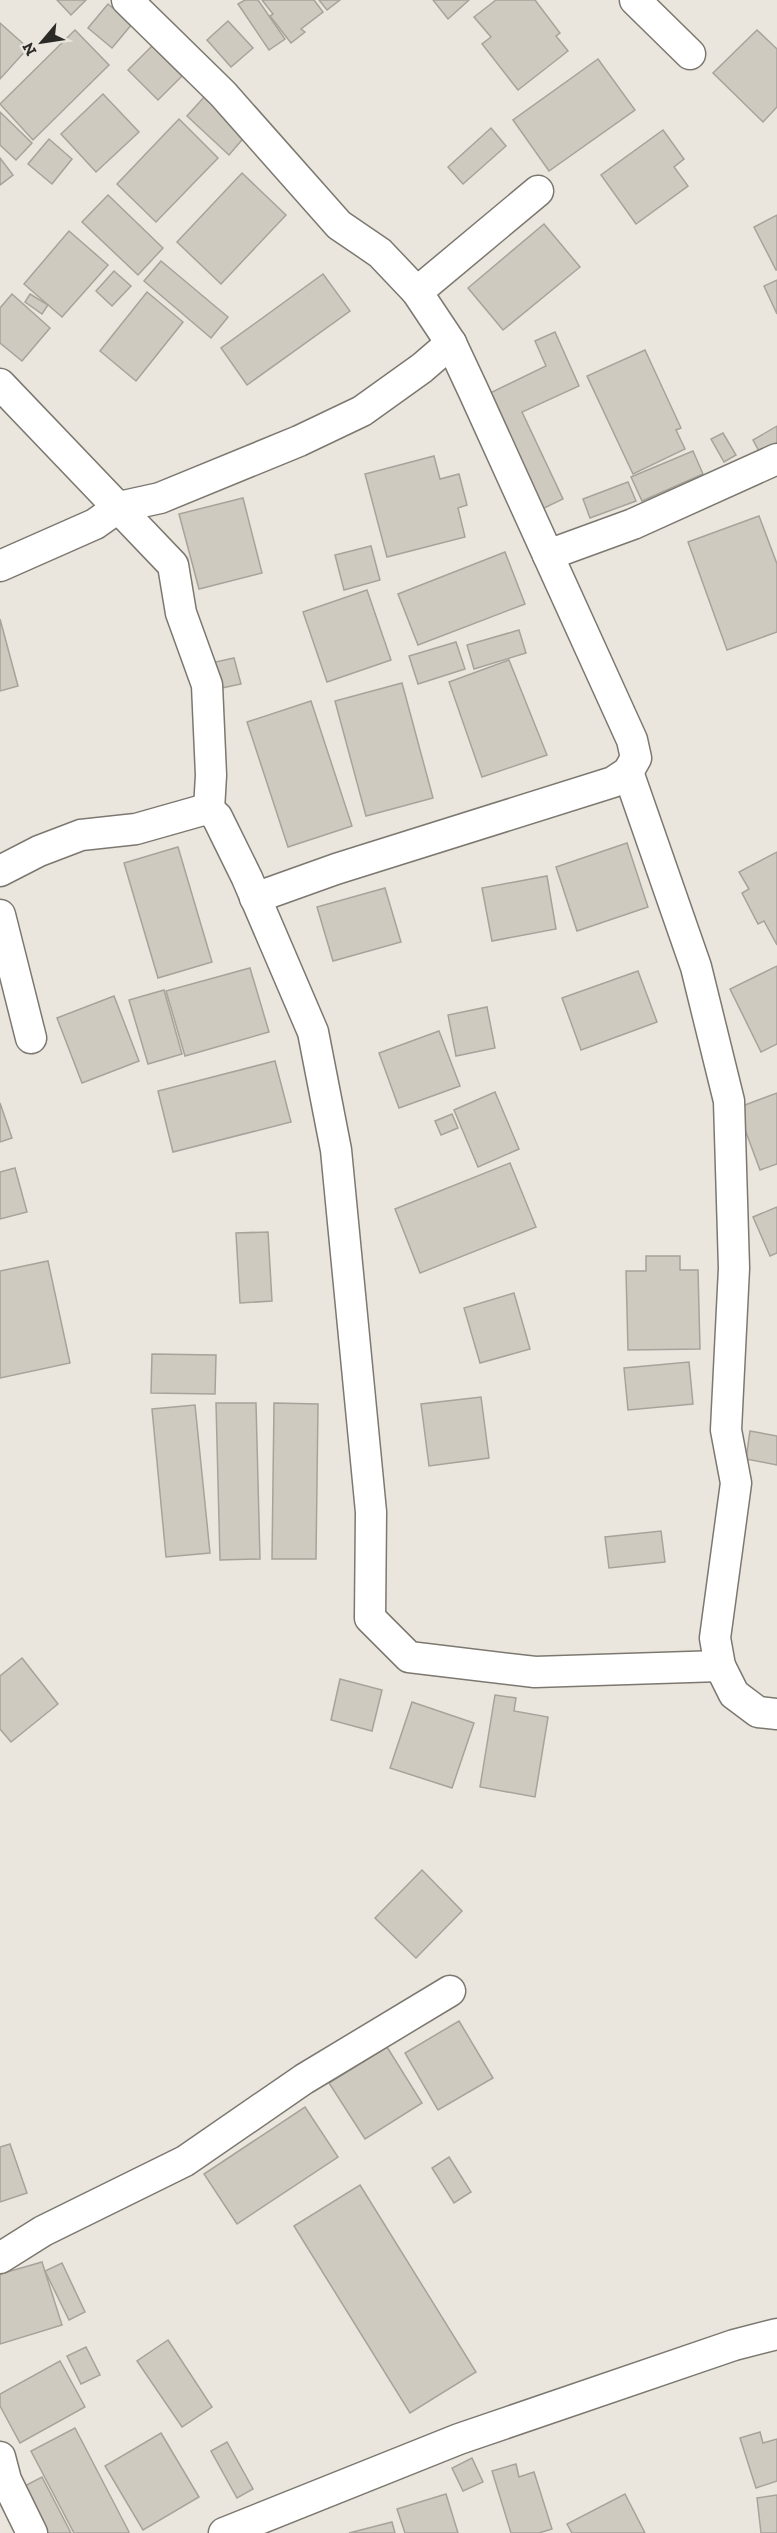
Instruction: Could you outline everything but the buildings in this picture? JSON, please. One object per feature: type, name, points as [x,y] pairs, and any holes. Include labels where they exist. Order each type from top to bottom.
[{"type":"street","points":[[127,0],[223,94],[339,225],[380,253],[417,292],[450,343],[632,740],[636,758],[628,772],[613,782],[346,865],[255,898]]},
{"type":"street","points":[[635,0],[690,54]]},
{"type":"street","points":[[417,292],[538,191]]},
{"type":"street","points":[[0,566],[95,524],[119,507],[160,498],[299,441],[362,411],[422,368],[450,343]]},
{"type":"street","points":[[0,384],[173,565],[181,613],[207,685],[211,775],[209,810]]},
{"type":"street","points":[[548,555],[633,524],[777,459]]},
{"type":"street","points":[[628,772],[696,967],[729,1101],[734,1268],[726,1430],[736,1483],[715,1638],[720,1666],[734,1694],[758,1712],[777,1714]]},
{"type":"street","points":[[0,871],[39,851],[81,835],[135,829],[190,812],[209,810],[218,817],[313,1032],[336,1150],[370,1512],[370,1618],[410,1657],[535,1672],[720,1666]]},
{"type":"street","points":[[0,915],[31,1038]]},
{"type":"street","points":[[0,2258],[43,2231],[185,2161],[304,2079],[450,1991]]},
{"type":"street","points":[[224,2533],[459,2439],[734,2345],[777,2334]]},
{"type":"street","points":[[0,2457],[6,2480],[32,2533]]}]
